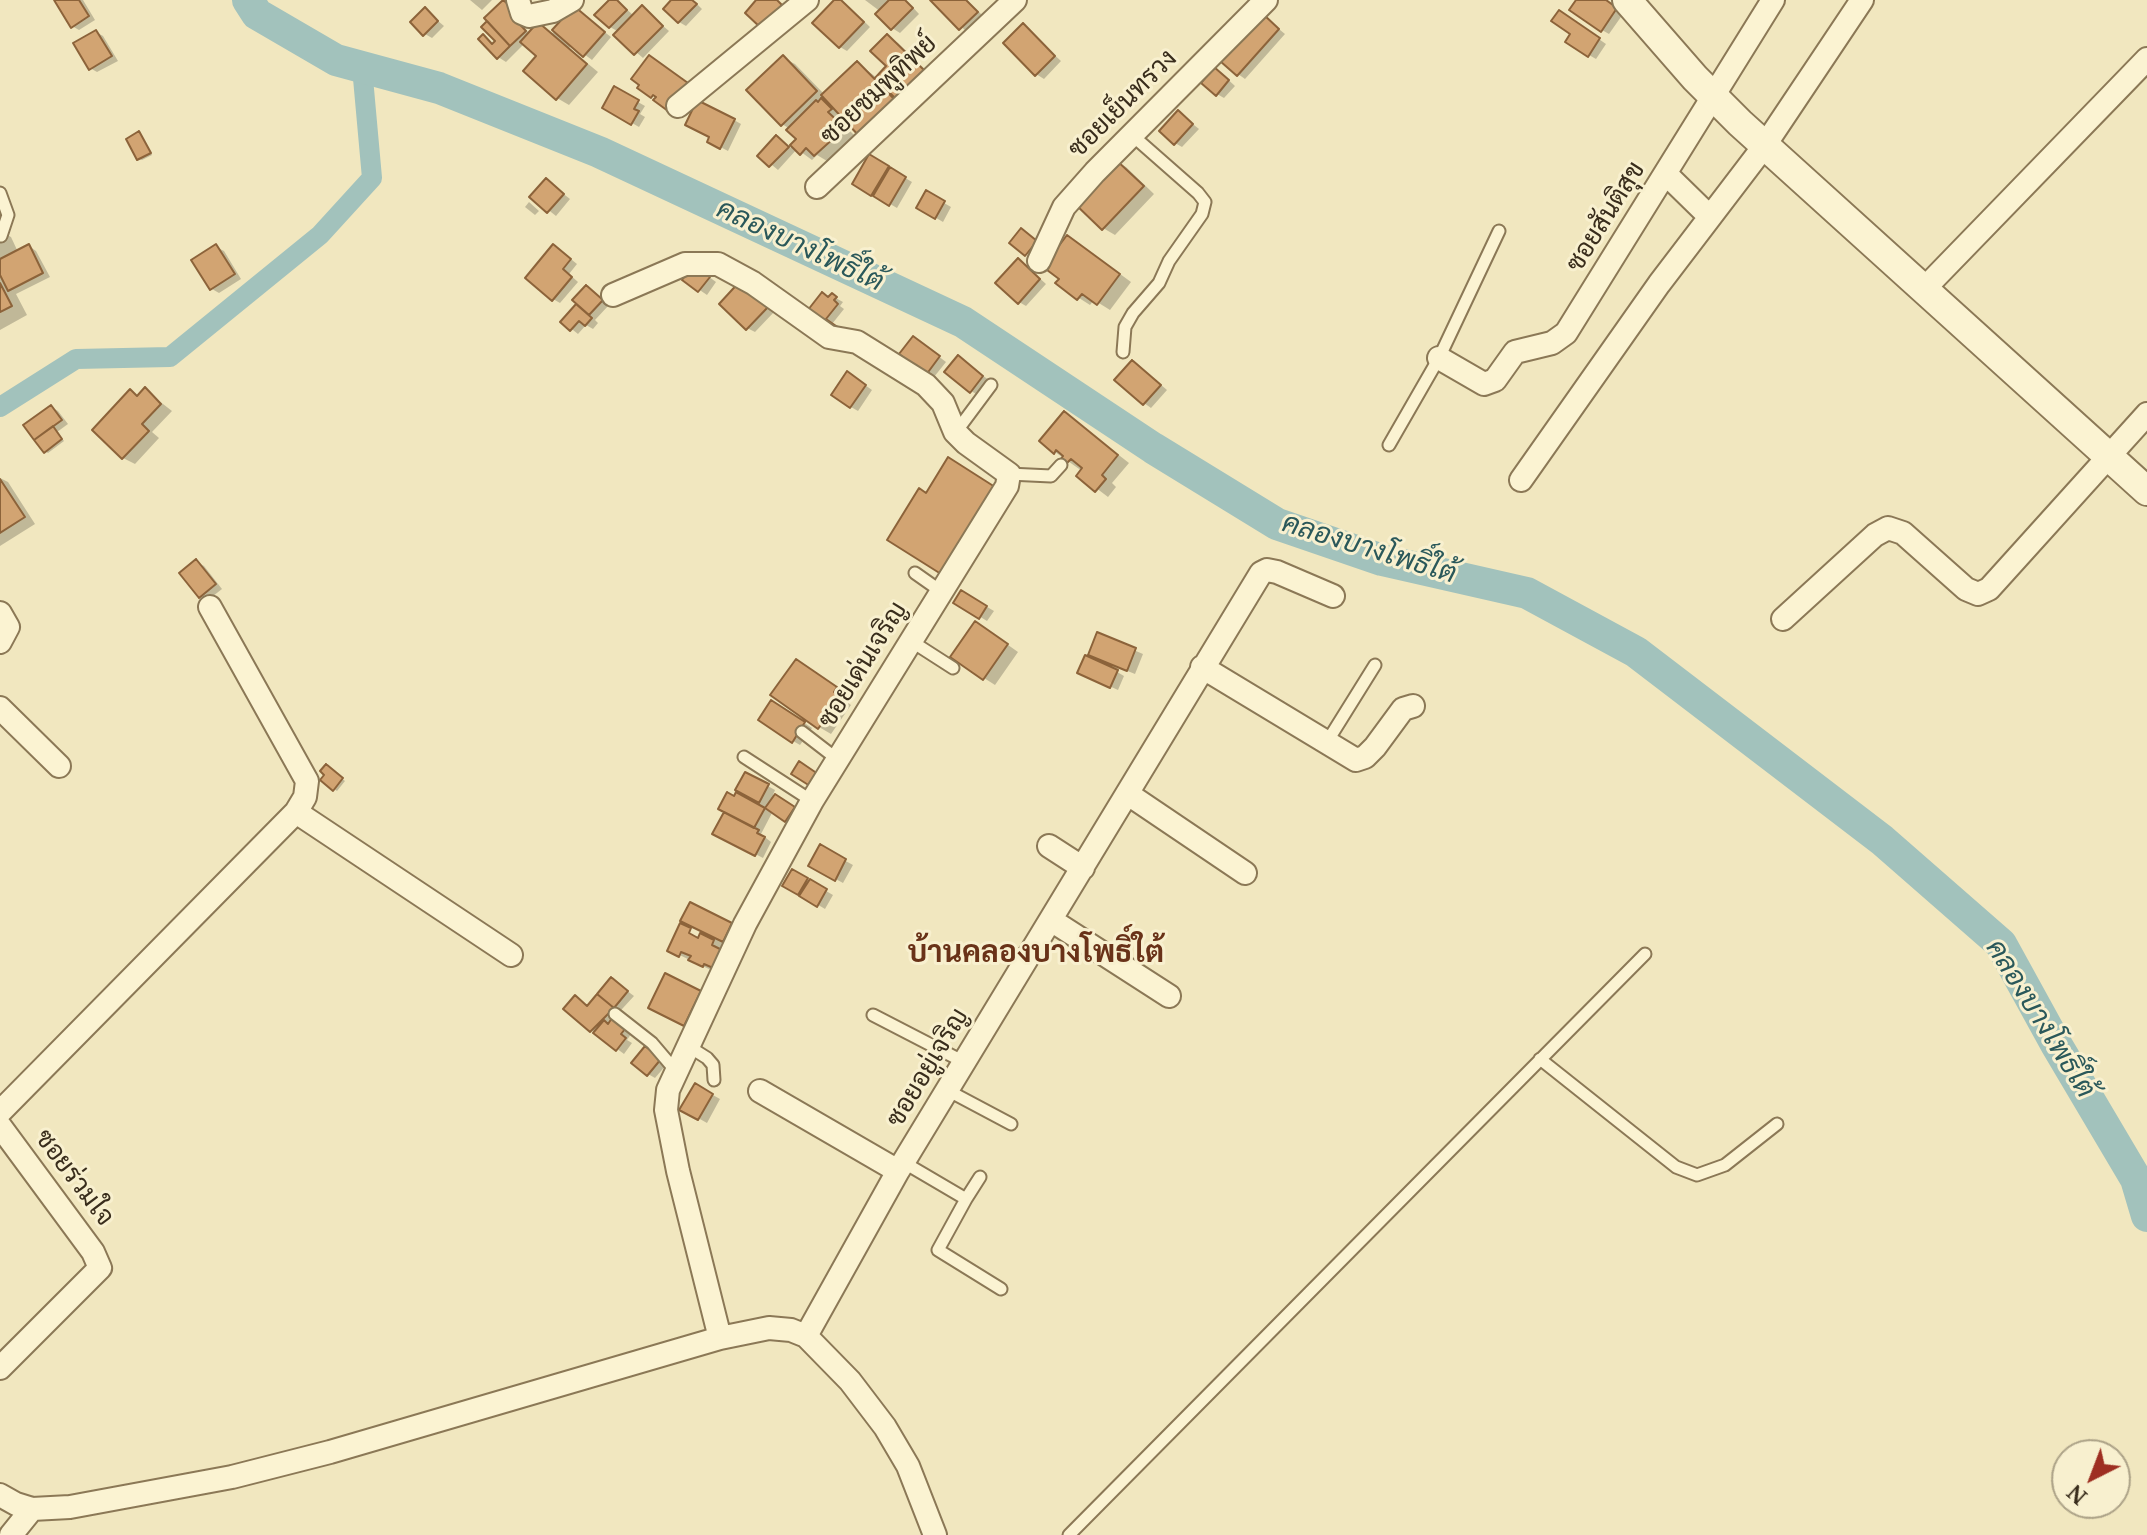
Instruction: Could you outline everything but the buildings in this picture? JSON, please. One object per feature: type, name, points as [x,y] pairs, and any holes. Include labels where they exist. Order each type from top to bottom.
[{"type":"street","points":[[518,0],[522,13],[529,16],[553,11],[572,0]]},
{"type":"street","points":[[678,106],[806,0]]},
{"type":"street","name":"ซอยชมพูทิพย์","points":[[817,187],[1015,0]]},
{"type":"street","name":"ซอยเย็นทรวง","points":[[1039,261],[1064,207],[1266,0]]},
{"type":"street","points":[[1627,0],[1714,97],[2147,491]]},
{"type":"street","name":"ซอยสันติสุข","points":[[1439,358],[1484,384],[1495,380],[1515,352],[1552,343],[1566,333],[1773,0]]},
{"type":"street","points":[[1521,480],[1765,145],[1862,0]]},
{"type":"street","points":[[1924,289],[2147,59]]},
{"type":"street","points":[[1666,174],[1710,217]]},
{"type":"street","points":[[613,295],[685,264],[718,264],[753,283],[829,337],[857,342],[926,385],[943,403],[955,432],[1009,474]]},
{"type":"street","points":[[1783,619],[1875,535],[1888,528],[1903,533],[1966,589],[1978,594],[1989,589],[2147,414]]},
{"type":"street","name":"ซอยเด่นเจริญ","points":[[720,1338],[678,1171],[666,1110],[668,1090],[745,924],[812,801],[1007,486],[1009,474]]},
{"type":"street","name":"ซอยอยู่เจริญ","points":[[806,1336],[900,1166],[1261,573],[1267,570],[1277,572],[1333,596]]},
{"type":"street","points":[[0,1112],[296,812],[305,797],[307,781],[210,607]]},
{"type":"street","points":[[0,613],[8,627],[0,642]]},
{"type":"street","points":[[1202,667],[1356,760],[1365,757],[1403,709],[1413,706]]},
{"type":"street","points":[[0,708],[59,766]]},
{"type":"street","points":[[1128,794],[1245,873]]},
{"type":"street","points":[[296,812],[511,955]]},
{"type":"street","points":[[1049,846],[1083,868]]},
{"type":"street","points":[[1051,920],[1169,996]]},
{"type":"street","points":[[760,1091],[900,1166]]},
{"type":"street","name":"ซอยร่วมใจ","points":[[0,1126],[93,1252],[100,1268],[1,1365]]},
{"type":"street","points":[[0,1495],[32,1509],[70,1507],[232,1477],[342,1449],[720,1338],[769,1328],[791,1330],[806,1336],[850,1381],[885,1427],[908,1466],[935,1535]]},
{"type":"street","points":[[11,1535],[32,1509]]},
{"type":"lane","points":[[1123,352],[1125,327],[1159,283],[1169,261],[1202,214],[1205,202],[1132,135]]},
{"type":"lane","points":[[0,193],[8,215],[7,226],[1,236]]},
{"type":"lane","points":[[1389,445],[1439,358],[1499,231]]},
{"type":"lane","points":[[955,432],[991,385]]},
{"type":"lane","points":[[1009,474],[1051,476],[1061,465]]},
{"type":"lane","points":[[915,573],[942,592]]},
{"type":"lane","points":[[911,641],[953,668]]},
{"type":"lane","points":[[1327,742],[1375,665]]},
{"type":"lane","points":[[802,732],[837,759]]},
{"type":"lane","points":[[744,757],[812,801]]},
{"type":"lane","points":[[1069,1535],[1645,954]]},
{"type":"lane","points":[[615,1014],[652,1043],[675,1070]]},
{"type":"lane","points":[[873,1015],[964,1062]]},
{"type":"lane","points":[[687,1046],[713,1065],[714,1080]]},
{"type":"lane","points":[[1540,1059],[1676,1167],[1697,1175],[1725,1165],[1777,1124]]},
{"type":"lane","points":[[947,1090],[1011,1124]]},
{"type":"lane","points":[[900,1166],[966,1199]]},
{"type":"lane","points":[[980,1177],[938,1250],[1001,1289]]},
{"type":"waterway","name":"คลองบางโพธิ์ใต้","points":[[248,0],[257,14],[336,60],[439,88],[599,152],[963,322],[1153,448],[1277,524],[1382,560],[1527,593],[1636,652],[1882,840],[2001,944],[2136,1179],[2147,1216]]},
{"type":"waterway","points":[[0,407],[76,359],[170,357],[320,235],[372,178],[362,67]]},
{"type":"district","name":"บ้านคลองบางโพธิ์ใต้","points":[[1036,953]]}]
